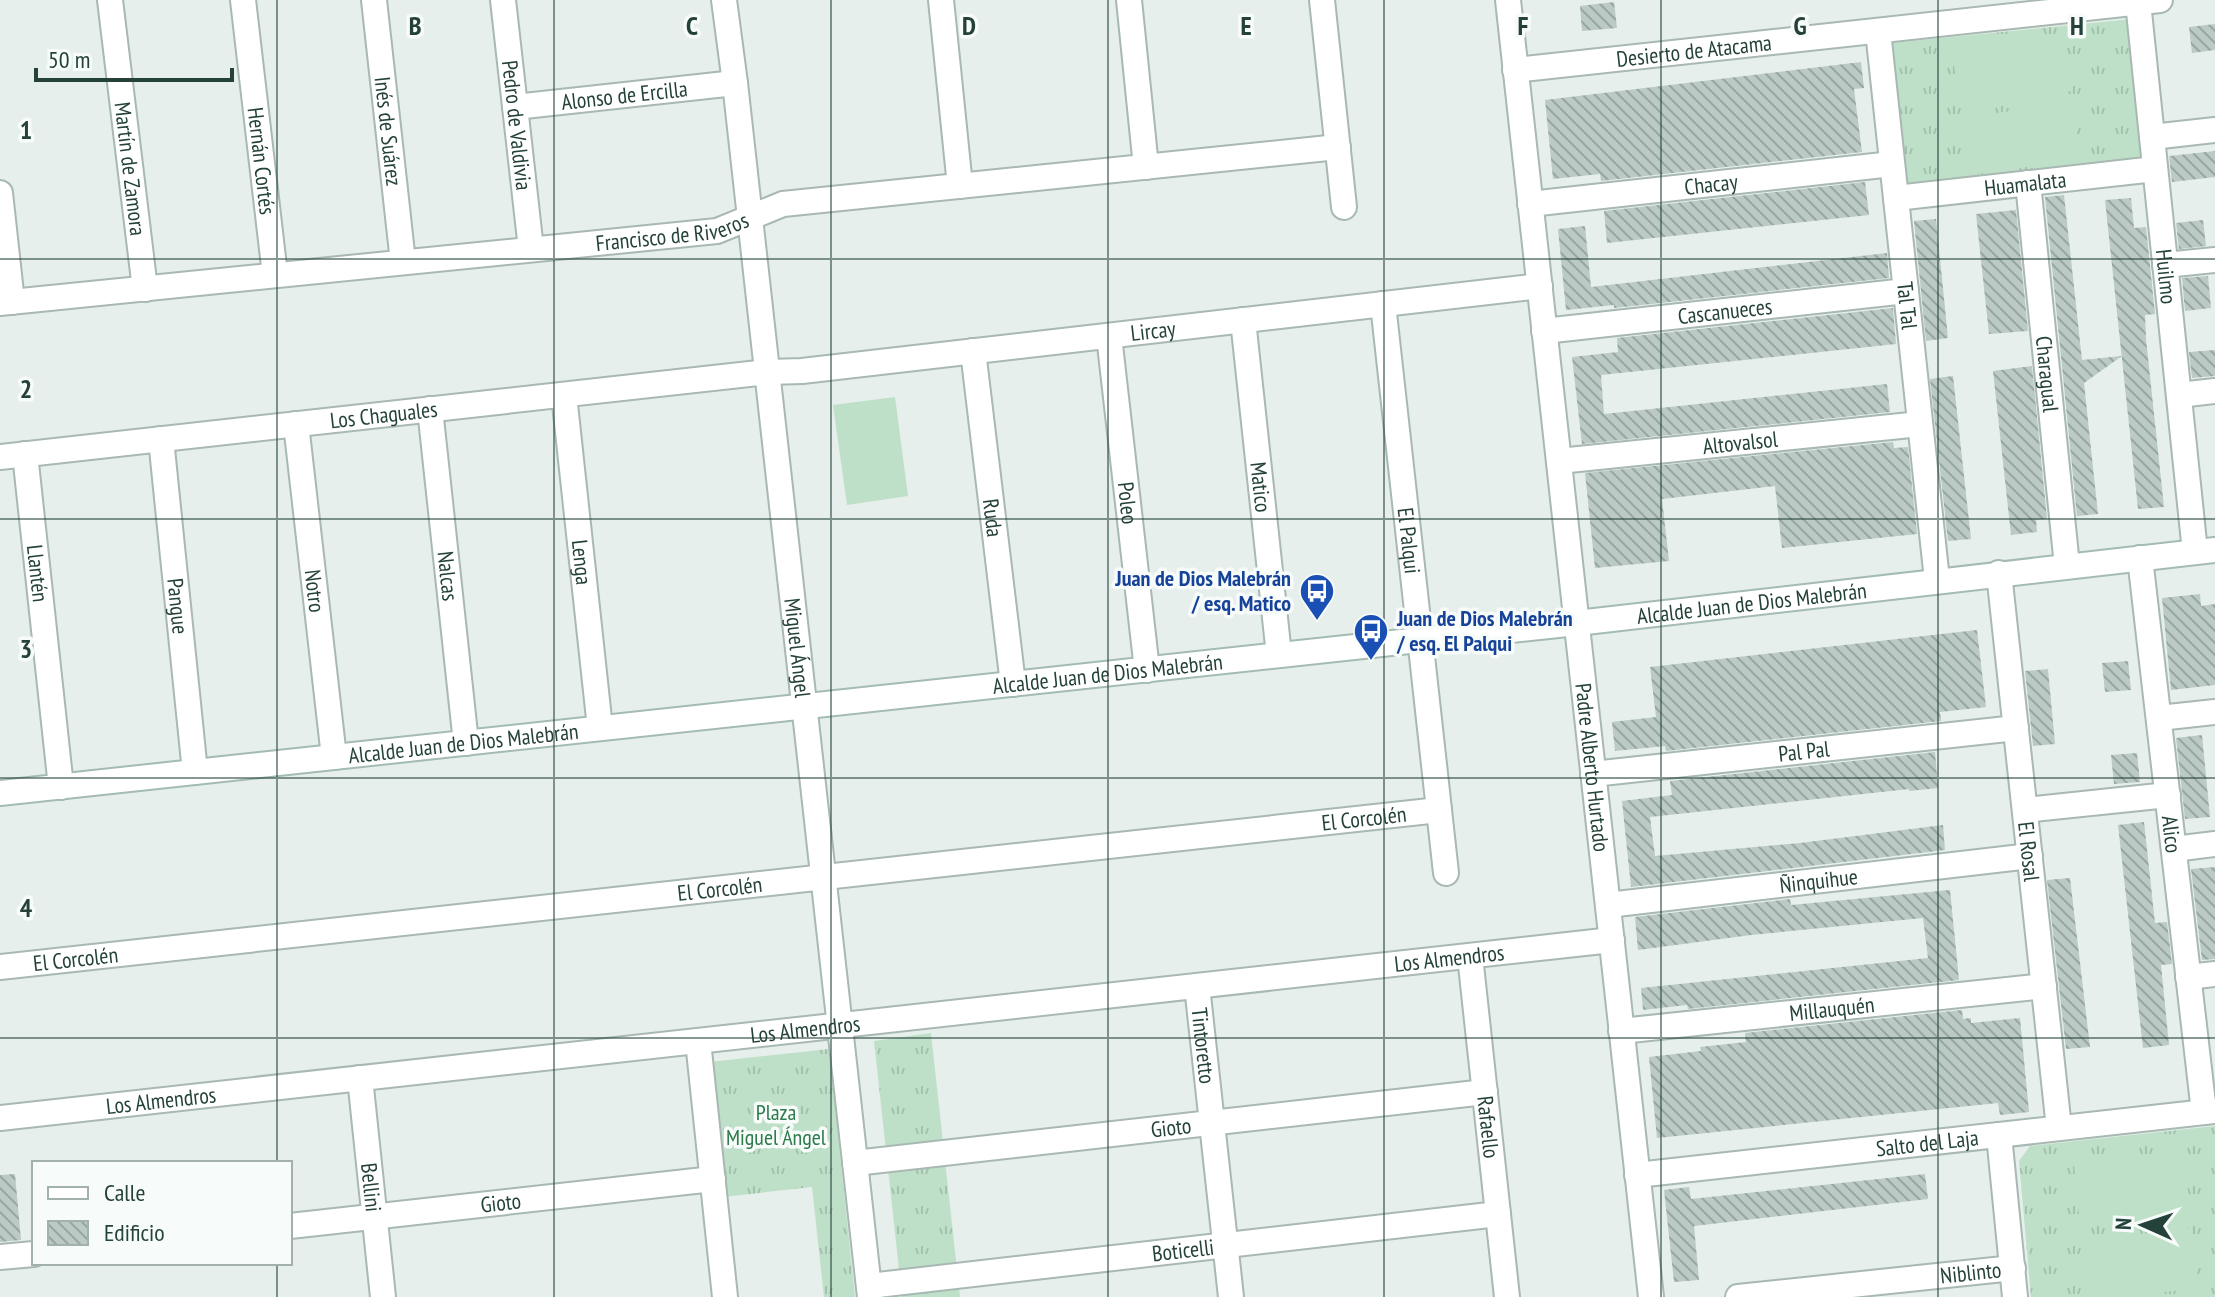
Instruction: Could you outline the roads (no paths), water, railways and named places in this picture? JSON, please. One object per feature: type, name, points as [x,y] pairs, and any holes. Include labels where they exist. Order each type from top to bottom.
[{"type":"street","name":"Martín de Zamora","points":[[110,0],[145,289]]},
{"type":"street","name":"Hernán Cortés","points":[[243,0],[275,275]]},
{"type":"street","name":"Inés de Suárez","points":[[374,0],[403,262]]},
{"type":"street","name":"Pedro de Valdivia","points":[[503,0],[531,249]]},
{"type":"street","name":"Miguel Ángel","points":[[724,0],[870,1291]]},
{"type":"street","points":[[941,0],[960,186]]},
{"type":"street","points":[[1129,0],[1146,167]]},
{"type":"street","points":[[1322,0],[1344,207]]},
{"type":"street","name":"Padre Alberto Hurtado","points":[[1508,0],[1651,1297]]},
{"type":"street","name":"Desierto de Atacama","points":[[1515,70],[1878,31],[1937,13],[2149,1]]},
{"type":"street","name":"Huilmo","points":[[2149,1],[2155,169],[2179,395],[2205,551]]},
{"type":"street","name":"Tal Tal","points":[[1878,31],[1937,580]]},
{"type":"street","name":"Alonso de Ercilla","points":[[515,107],[735,83]]},
{"type":"street","points":[[2152,137],[2215,130]]},
{"type":"street","name":"Francisco de Riveros","points":[[6,303],[717,231],[783,204],[1338,147]]},
{"type":"street","name":"Chacay","points":[[1530,204],[1892,164]]},
{"type":"street","name":"Huamalata","points":[[1896,198],[2155,169]]},
{"type":"street","name":"Charagual","points":[[2028,183],[2067,566]]},
{"type":"street","points":[[0,193],[6,303]]},
{"type":"street","points":[[2165,265],[2215,260]]},
{"type":"street","name":"Lircay","points":[[768,372],[802,371],[1540,286]]},
{"type":"street","name":"Cascanueces","points":[[1544,331],[1906,291]]},
{"type":"street","name":"El Palqui","points":[[1383,304],[1446,873]]},
{"type":"street","name":"Matico","points":[[1243,320],[1279,655]]},
{"type":"street","name":"Poleo","points":[[1109,336],[1147,670]]},
{"type":"street","name":"Ruda","points":[[973,351],[1013,684]]},
{"type":"street","name":"Los Chaguales","points":[[0,457],[768,372]]},
{"type":"street","points":[[2179,395],[2215,391]]},
{"type":"street","name":"Lenga","points":[[564,395],[600,728]]},
{"type":"street","name":"Nalcas","points":[[430,409],[466,743]]},
{"type":"street","name":"Notro","points":[[296,424],[334,757]]},
{"type":"street","name":"Altovalsol","points":[[1559,461],[1920,424]]},
{"type":"street","name":"Pangue","points":[[161,439],[195,772]]},
{"type":"street","name":"Llantén","points":[[25,454],[61,787]]},
{"type":"street","name":"Alcalde Juan de Dios Malebrán","points":[[0,793],[1577,623],[2205,551]]},
{"type":"street","name":"Alico","points":[[2140,558],[2188,977],[2209,1112]]},
{"type":"street","name":"El Rosal","points":[[1999,573],[2059,1128]]},
{"type":"street","points":[[2159,718],[2215,712]]},
{"type":"street","name":"Pal Pal","points":[[1593,774],[2016,728]]},
{"type":"street","points":[[2025,810],[2168,795]]},
{"type":"street","name":"El Corcolén","points":[[0,967],[1439,810]]},
{"type":"street","points":[[2174,849],[2215,844]]},
{"type":"street","name":"Ñinquihue","points":[[1608,905],[2030,856]]},
{"type":"street","name":"Los Almendros","points":[[0,1118],[1612,940]]},
{"type":"street","name":"Rafaello","points":[[1470,956],[1507,1297]]},
{"type":"street","points":[[2188,977],[2215,974]]},
{"type":"street","name":"Tintoretto","points":[[1197,986],[1231,1297]]},
{"type":"street","name":"Millauquén","points":[[1621,1031],[2044,986]]},
{"type":"street","points":[[698,1041],[725,1297]]},
{"type":"street","name":"Bellini","points":[[360,1078],[383,1297]]},
{"type":"street","name":"Gioto","points":[[855,1163],[1485,1092]]},
{"type":"street","name":"Salto del Laja","points":[[1637,1175],[2209,1112]]},
{"type":"street","points":[[1999,1135],[2015,1297]]},
{"type":"street","name":"Gioto","points":[[292,1226],[713,1179]]},
{"type":"street","name":"Boticelli","points":[[870,1291],[1498,1214]]},
{"type":"street","points":[[0,1257],[32,1254]]},
{"type":"street","name":"Niblinto","points":[[1738,1297],[2013,1268]]},
{"type":"place","name":"Juan de Dios Malebrán / esq. Matico","points":[[1317,622]]},
{"type":"place","name":"Juan de Dios Malebrán / esq. El Palqui","points":[[1371,662]]},
{"type":"park label","name":"Plaza Miguel Ángel","points":[[776,1124]]}]
